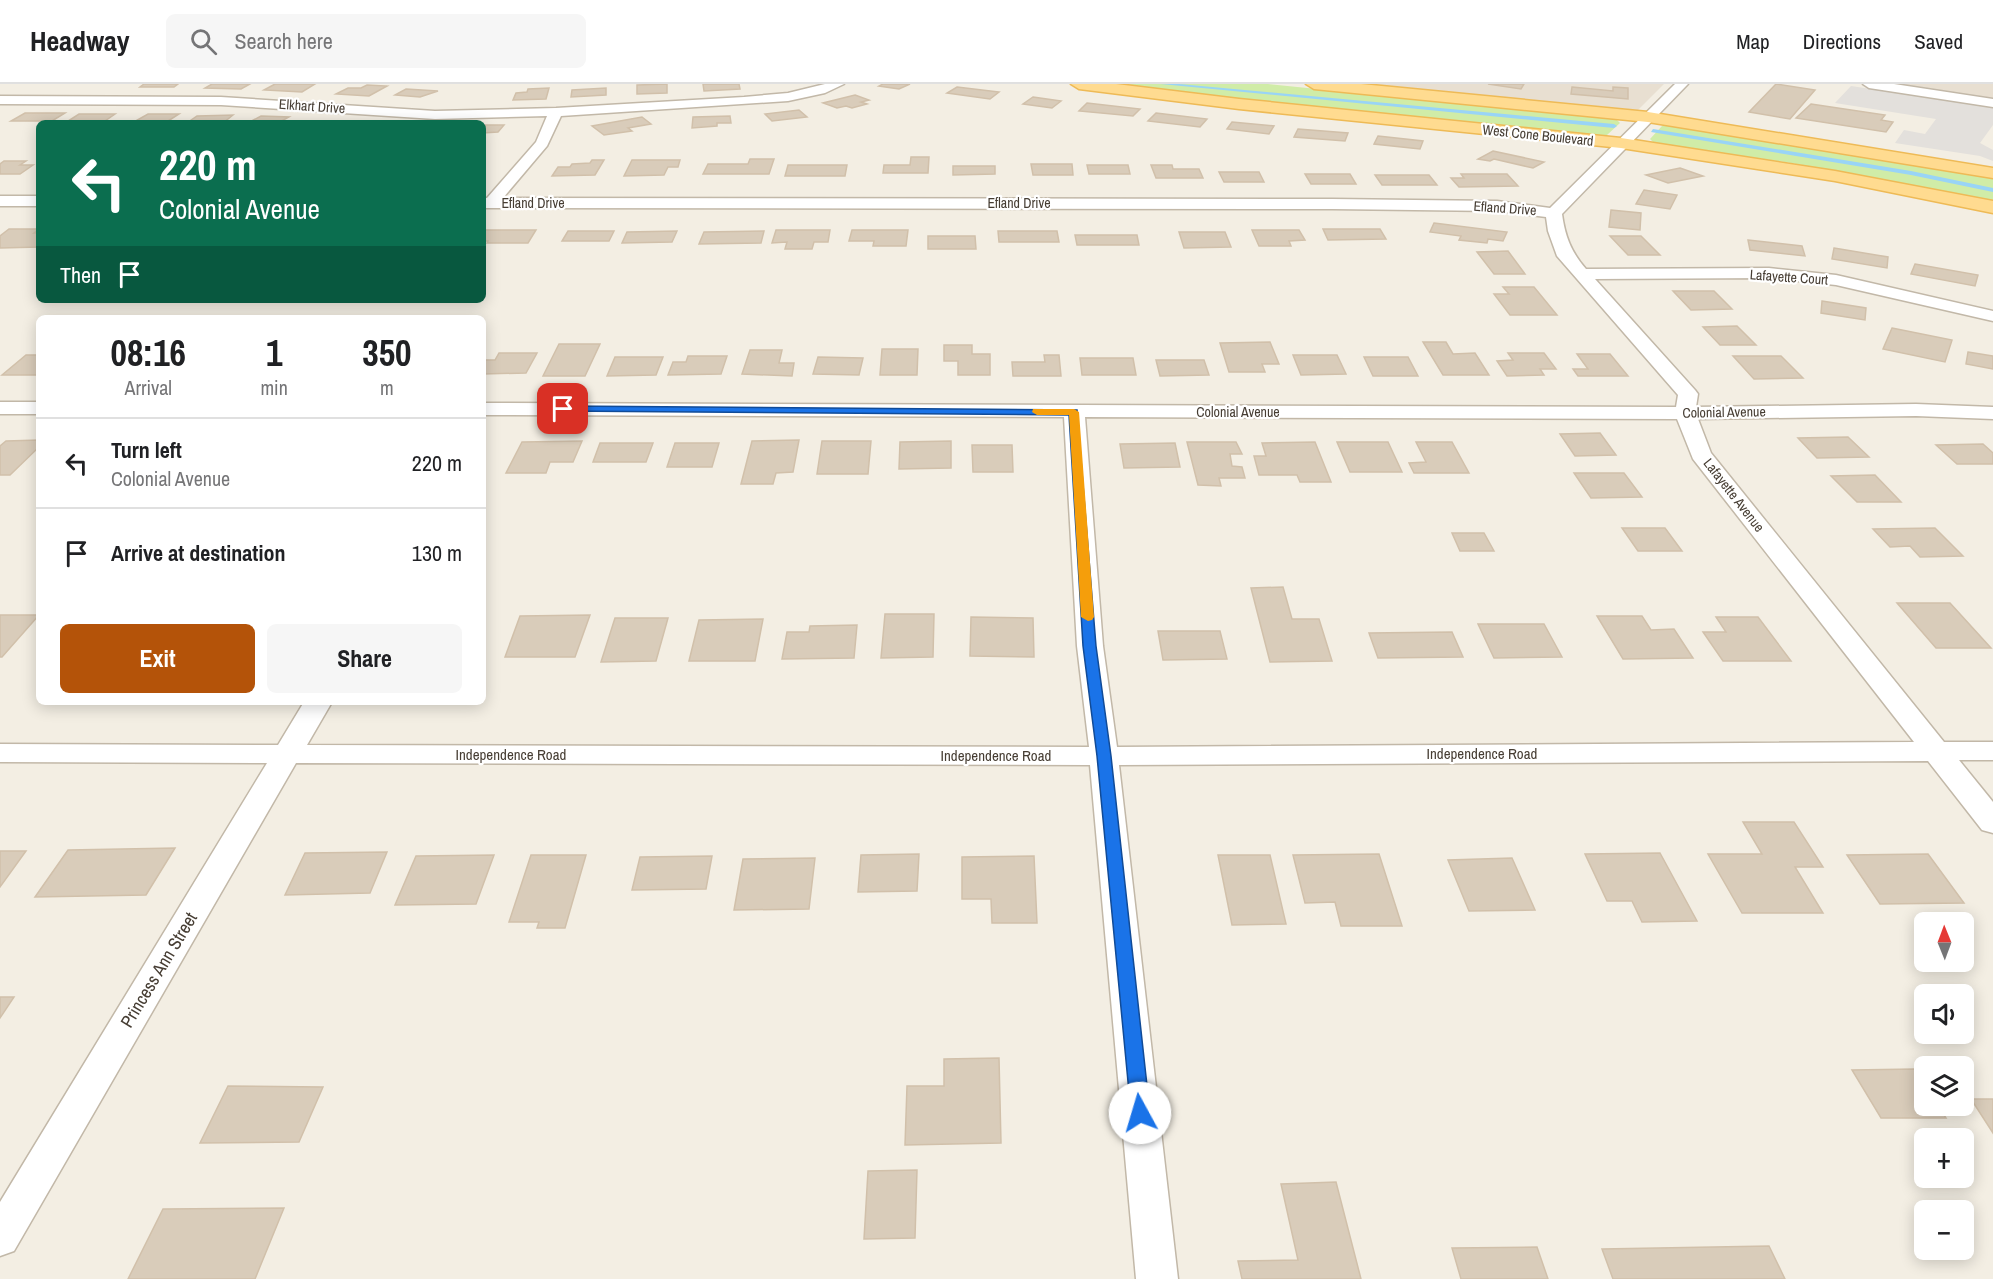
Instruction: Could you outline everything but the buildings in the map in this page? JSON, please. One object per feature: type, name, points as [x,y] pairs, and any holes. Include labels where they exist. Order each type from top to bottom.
[{"type":"main road","name":"West Cone Boulevard","points":[[1079,84],[1239,104],[1622,143],[1770,164],[1993,207]]},
{"type":"main road","name":"West Cone Boulevard","points":[[1314,84],[1648,117],[1993,173]]},
{"type":"street","points":[[0,100],[27,84]]},
{"type":"street","name":"Elkhart Drive","points":[[0,100],[221,101],[435,115],[744,101],[788,97],[838,84]]},
{"type":"street","points":[[1554,213],[1682,84]]},
{"type":"street","points":[[1869,84],[1993,104]]},
{"type":"street","points":[[487,203],[542,143],[556,111]]},
{"type":"street","points":[[0,201],[36,201]]},
{"type":"street","name":"Efland Drive","points":[[487,203],[1355,204],[1497,206],[1554,213]]},
{"type":"street","name":"Lafayette Avenue","points":[[1554,213],[1556,231],[1565,256],[1688,394],[1685,413],[1701,454],[1993,823]]},
{"type":"street","name":"Lafayette Court","points":[[1581,274],[1768,273],[1836,280],[1993,316]]},
{"type":"street","points":[[0,408],[36,408]]},
{"type":"street","name":"Colonial Avenue","points":[[486,414],[1685,413],[1916,410],[1993,412]]},
{"type":"street","points":[[1074,412],[1090,646],[1104,756],[1157,1279]]},
{"type":"street","name":"Princess Ann Street","points":[[0,1238],[316,705]]},
{"type":"street","name":"Independence Road","points":[[0,753],[1104,756],[1993,751]]},
{"type":"shaded area","points":[[1365,84],[1664,84],[1638,110]]},
{"type":"shaded area","points":[[1900,84],[1993,84],[1993,98]]},
{"type":"shaded area","points":[[1851,86],[1993,107],[1993,125],[1980,143],[1993,150],[1993,161],[1980,156],[1895,143],[1904,130],[1925,134],[1936,119],[1835,103]]},
{"type":"green space","points":[[1108,84],[1268,84],[1616,119],[1620,123],[1607,135],[1591,136],[1274,104]]},
{"type":"green space","points":[[1662,126],[1677,126],[1993,178],[1993,201],[1791,163],[1654,143],[1650,139]]},
{"type":"waterway","points":[[1163,84],[1614,126]]},
{"type":"waterway","points":[[1653,131],[1911,173],[1993,190]]},
{"type":"slow traffic","points":[[1037,412],[1074,412],[1088,617]]},
{"type":"route","points":[[563,409],[1074,412],[1090,646],[1104,756],[1140,1113]]}]
